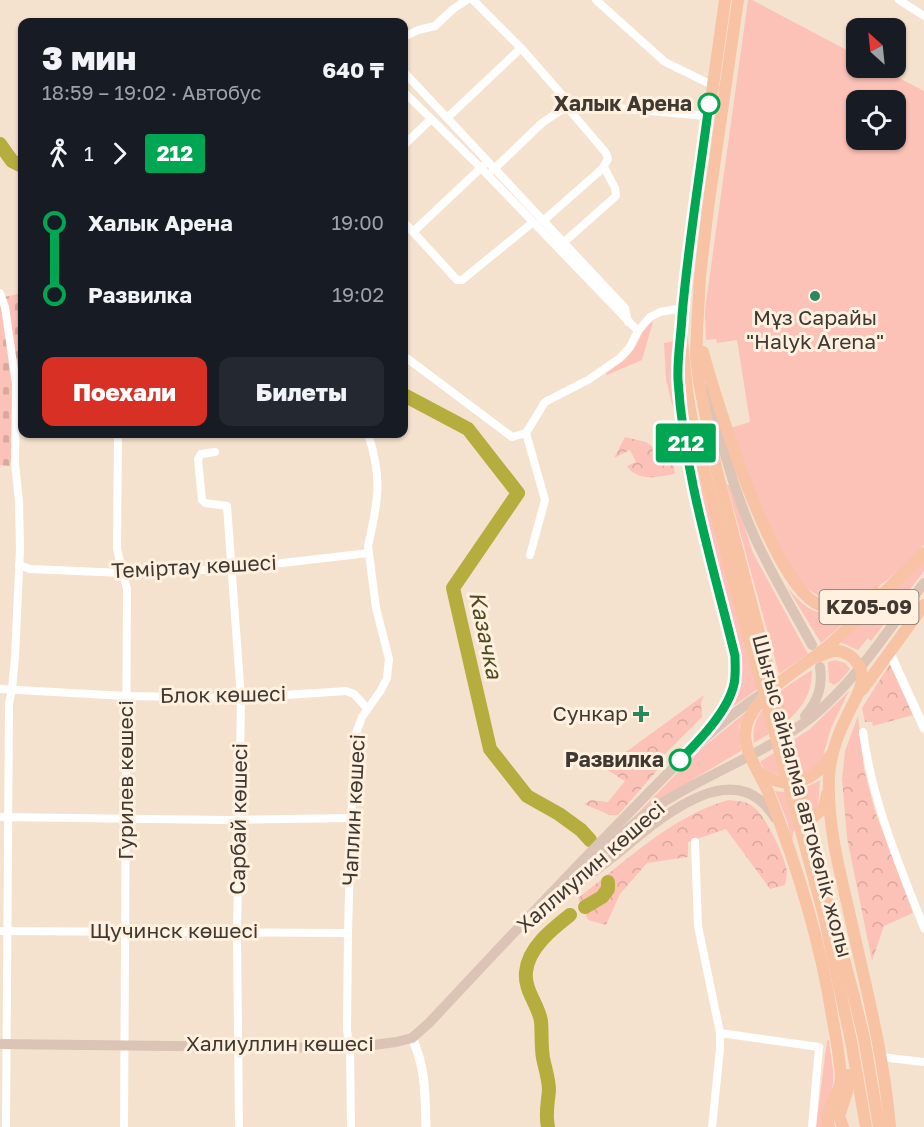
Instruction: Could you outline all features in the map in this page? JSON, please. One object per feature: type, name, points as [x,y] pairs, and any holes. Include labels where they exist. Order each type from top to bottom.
[{"type":"main road","points":[[691,749],[723,708],[734,686],[736,671],[735,656],[684,435],[678,378],[683,308],[724,0]]},
{"type":"main road","points":[[710,469],[708,432],[696,356],[698,305],[708,208],[738,0]]},
{"type":"main road","points":[[698,305],[712,405],[742,506],[756,540],[812,645]]},
{"type":"main road","points":[[681,331],[694,433],[710,469]]},
{"type":"main road","points":[[703,352],[726,428],[755,504],[783,563],[802,593],[820,605],[837,608],[851,605],[877,593],[913,564]]},
{"type":"main road","name":"Шығыс айналма автокөлік жолы","points":[[710,469],[774,712],[834,913],[858,1039],[879,1127]]},
{"type":"main road","name":"Халлиулин көшесі","points":[[502,945],[691,749],[736,710],[781,681],[824,649],[924,553]]},
{"type":"main road","name":"Халлиулин көшесі","points":[[502,945],[656,807],[799,726],[824,706],[852,677],[924,583]]},
{"type":"main road","name":"KZ05-09","points":[[856,698],[924,604]]},
{"type":"main road","points":[[807,662],[826,653],[840,651],[856,660],[862,674],[856,698],[847,715],[830,764],[829,787],[835,847],[881,1057],[888,1095],[890,1127]]},
{"type":"main road","points":[[759,750],[798,722],[813,706],[821,685],[820,666]]},
{"type":"main road","points":[[781,681],[760,701],[748,720],[745,733],[747,748],[783,831],[816,936],[826,978],[841,1083],[828,1114],[829,1127]]},
{"type":"main road","points":[[756,768],[767,778],[781,783],[796,782],[818,772],[834,751]]},
{"type":"main road","points":[[829,787],[824,807],[799,830],[795,841],[821,933],[844,1047],[848,1087],[839,1116],[843,1127]]},
{"type":"main road","points":[[544,907],[603,865],[662,818],[712,791],[736,788],[754,795],[771,811],[783,831]]},
{"type":"main road","points":[[412,1038],[502,945]]},
{"type":"main road","name":"Халиуллин көшесі","points":[[3,1044],[350,1048],[412,1038]]},
{"type":"main road","name":"Шығыс айналма автокөлік жолы","points":[[858,1039],[861,1098],[866,1127]]},
{"type":"main road","points":[[858,1127],[862,1120],[861,1098]]},
{"type":"street","points":[[408,35],[435,26],[453,9],[467,0]]},
{"type":"street","points":[[473,0],[521,48],[606,153],[608,159],[604,167],[543,221]]},
{"type":"street","points":[[596,0],[665,62],[712,85]]},
{"type":"street","points":[[899,0],[924,16]]},
{"type":"street","points":[[447,118],[521,48]]},
{"type":"street","points":[[408,76],[625,308],[628,322]]},
{"type":"street","points":[[408,96],[488,175],[638,331]]},
{"type":"street","points":[[488,175],[542,123],[568,105],[707,116]]},
{"type":"street","points":[[408,141],[430,120]]},
{"type":"street","points":[[413,232],[488,162]]},
{"type":"street","points":[[563,243],[616,196],[615,188],[604,167]]},
{"type":"street","points":[[408,226],[457,280],[462,280],[532,223]]},
{"type":"street","points":[[0,293],[5,307],[16,384],[15,464],[19,501],[19,565],[4,817],[3,1044],[6,1127]]},
{"type":"street","points":[[408,359],[512,437],[526,433],[545,402],[588,380],[620,358],[650,317],[660,312],[683,308]]},
{"type":"street","points":[[526,433],[545,500],[530,555]]},
{"type":"street","name":"Гурилев көшесі","points":[[118,438],[117,549],[127,589],[124,1127]]},
{"type":"street","name":"Чаплин көшесі","points":[[351,1127],[350,1048],[347,1030],[348,933],[356,733],[367,708],[387,678],[389,659],[376,608],[369,553],[378,492],[378,464],[369,438]]},
{"type":"street","name":"Сарбай көшесі","points":[[215,452],[201,454],[198,459],[202,500],[205,504],[215,506],[225,504],[227,506],[241,698],[237,931],[239,1127]]},
{"type":"street","name":"Теміртау көшесі","points":[[19,565],[30,569],[123,573],[231,569],[369,553]]},
{"type":"street","points":[[889,651],[923,723]]},
{"type":"street","name":"Блок көшесі","points":[[0,689],[126,696],[241,698],[345,691],[354,694],[367,708]]},
{"type":"street","points":[[863,732],[867,766],[878,808],[924,928]]},
{"type":"street","points":[[4,817],[238,820],[351,818]]},
{"type":"street","points":[[695,842],[698,926],[720,1033],[712,1127]]},
{"type":"street","name":"Щучинск көшесі","points":[[3,931],[348,933]]},
{"type":"street","points":[[720,1033],[819,1047],[812,1127]]},
{"type":"street","points":[[412,1038],[423,1068],[426,1127]]},
{"type":"street","points":[[881,1057],[924,1062]]},
{"type":"green space","name":"Мұз Сарайы \"Halyk Arena\"","points":[[748,0],[752,0],[846,50],[846,78],[899,78],[924,91],[924,545],[889,579],[869,593],[841,602],[818,595],[798,579],[776,540],[730,428],[750,422],[737,340],[717,343],[716,339],[706,340],[705,310]]},
{"type":"green space","points":[[18,294],[18,434],[14,435],[10,466],[0,465],[0,298]]},
{"type":"green space","points":[[653,322],[642,360],[607,375],[606,373],[631,353],[646,324]]},
{"type":"green space","points":[[674,341],[672,359],[677,412],[674,412],[666,380],[664,343]]},
{"type":"green space","points":[[625,437],[646,442],[673,462],[675,474],[649,477],[631,471],[627,466],[636,462],[630,450],[614,458]]},
{"type":"green space","points":[[688,443],[693,444],[698,472],[759,688],[731,708],[741,682],[740,655],[715,565]]},
{"type":"green space","points":[[727,485],[731,485],[753,553],[808,654],[779,674]]},
{"type":"green space","points":[[924,560],[924,571],[871,641],[868,638],[858,650],[840,642]]},
{"type":"green space","points":[[787,587],[803,604],[819,613],[838,614],[861,608],[821,643]]},
{"type":"green space","points":[[835,660],[845,663],[850,669],[834,685],[829,682],[828,662]]},
{"type":"green space","points":[[890,664],[913,715],[873,726],[872,722],[865,722],[862,708]]},
{"type":"green space","points":[[812,670],[811,683],[802,705],[775,730],[754,743],[754,730],[763,709],[781,691]]},
{"type":"green space","points":[[849,691],[831,728],[822,760],[817,767],[793,779],[766,771],[760,762],[810,729]]},
{"type":"green space","points":[[704,695],[701,703],[702,717],[657,762],[661,766],[618,815],[610,815],[584,804],[591,800],[608,802],[625,781],[604,768]]},
{"type":"green space","points":[[745,713],[739,726],[741,751],[658,800],[633,818],[701,749]]},
{"type":"green space","points":[[858,716],[864,769],[842,779],[845,751]]},
{"type":"green space","points":[[864,769],[875,811],[913,913],[884,926],[872,961],[847,838],[842,779]]},
{"type":"green space","points":[[820,780],[818,808],[793,832],[792,843],[787,821],[775,791],[798,790]]},
{"type":"green space","points":[[728,800],[749,804],[764,820],[786,865],[785,885],[770,889],[726,829],[688,842],[688,857],[647,863],[620,894],[606,925],[588,920],[578,898],[667,829],[687,817]]},
{"type":"green space","points":[[829,1040],[833,1083],[824,1112],[824,1127],[816,1127],[827,1041]]},
{"type":"waterway","name":"Казачка","points":[[0,144],[12,161],[18,164]]},
{"type":"waterway","name":"Казачка","points":[[408,397],[468,429],[518,493],[453,588],[490,749],[527,796],[559,814],[581,830],[590,840]]},
{"type":"waterway","name":"Казачка","points":[[585,907],[602,897],[608,889],[608,882]]},
{"type":"waterway","name":"Казачка","points":[[548,1127],[549,1086],[542,1053],[541,1021],[527,985],[526,972],[536,947],[570,915]]},
{"type":"bus line","name":"212","points":[[680,760],[708,730],[723,708],[734,686],[736,671],[735,656],[693,483],[684,435],[678,378],[686,273],[709,104]]},
{"type":"place","name":"Халык Арена","points":[[709,104]]},
{"type":"place","name":"Мұз Сарайы \"Halyk Arena\"","points":[[815,296]]},
{"type":"place","name":"Сункар","points":[[641,714]]},
{"type":"place","name":"Развилка","points":[[680,760]]}]
